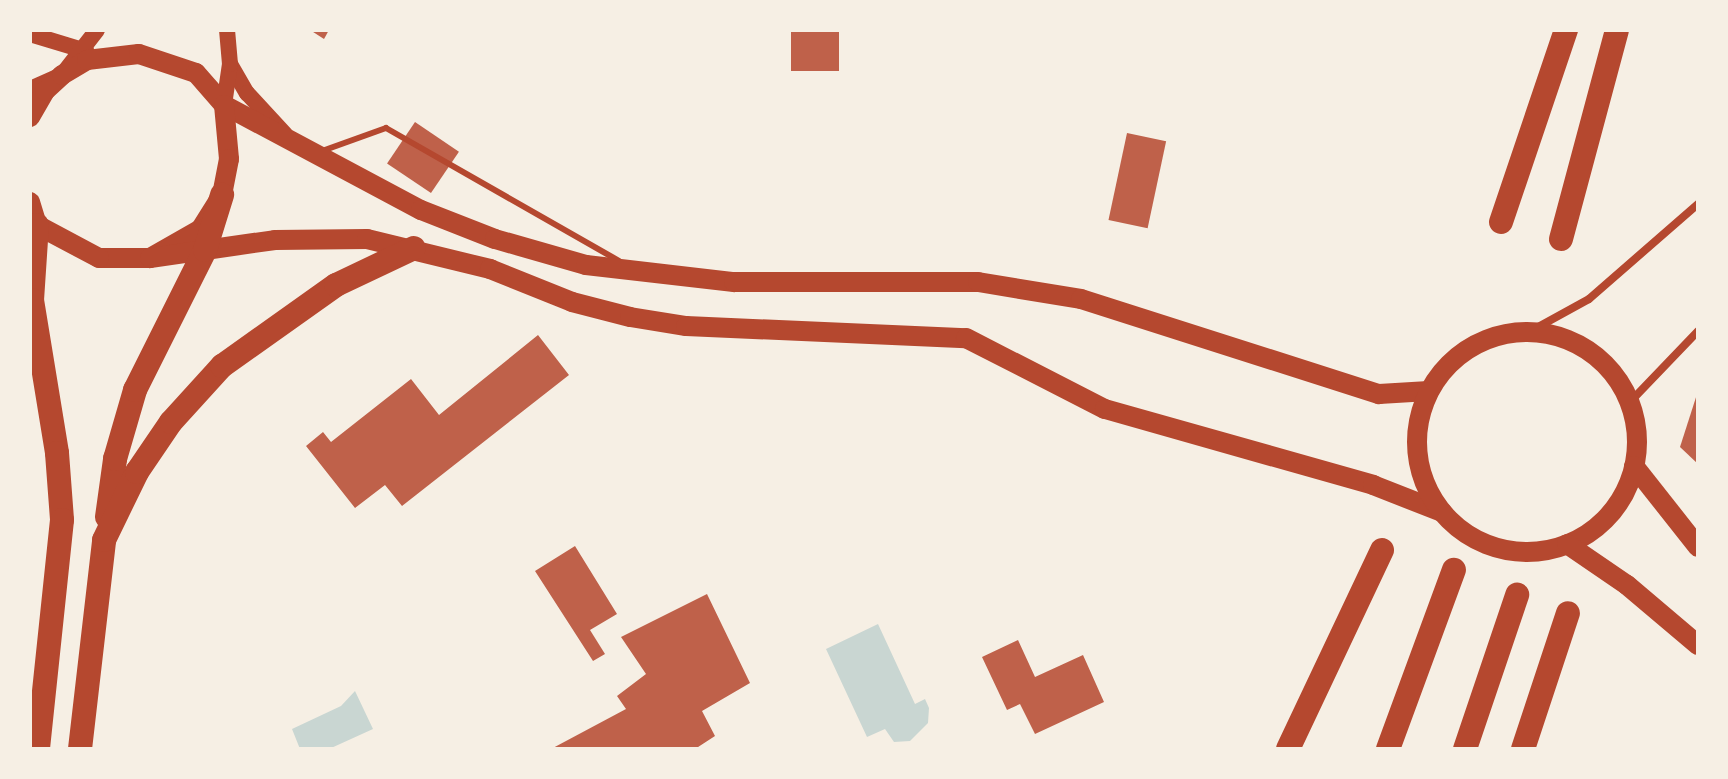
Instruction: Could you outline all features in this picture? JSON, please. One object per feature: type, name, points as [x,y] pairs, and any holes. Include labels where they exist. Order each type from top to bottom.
[{"type":"highway","points":[[1501,222],[1566,30]]},
{"type":"highway","points":[[1561,239],[1617,30]]},
{"type":"highway","points":[[80,749],[115,459],[135,390],[205,250],[222,195]]},
{"type":"highway","points":[[32,216],[31,298],[57,453],[62,520],[38,749]]},
{"type":"highway","points":[[104,540],[137,472],[171,422],[222,366],[336,285],[414,248]]},
{"type":"highway","points":[[1288,749],[1382,550]]},
{"type":"highway","points":[[1388,749],[1454,570]]},
{"type":"highway","points":[[1465,749],[1517,595]]},
{"type":"highway","points":[[1523,749],[1568,613]]},
{"type":"main road","points":[[30,117],[97,30]]},
{"type":"main road","points":[[150,258],[201,229],[222,195],[229,159],[224,105],[230,64],[227,30]]},
{"type":"main road","points":[[30,34],[80,51],[139,54],[196,73],[224,105],[286,135],[421,210],[495,239],[586,265],[643,275],[734,282],[978,282],[1081,299],[1379,394],[1429,391]]},
{"type":"main road","points":[[30,89],[87,60],[116,54]]},
{"type":"main road","points":[[230,64],[247,93],[286,135]]},
{"type":"main road","points":[[32,216],[99,258],[150,258],[321,236],[414,248],[630,317],[686,326],[966,338],[1105,409],[1373,485],[1442,512]]},
{"type":"main road","points":[[1529,332],[1550,334],[1590,351],[1620,382],[1635,422],[1634,466],[1611,513],[1567,544],[1509,550],[1472,538],[1442,512],[1430,495],[1417,454],[1417,433],[1429,391],[1470,347],[1498,335],[1529,332]]},
{"type":"main road","points":[[1634,466],[1698,547]]},
{"type":"main road","points":[[1567,544],[1627,585],[1698,645]]},
{"type":"street","points":[[1529,332],[1589,299],[1698,204]]},
{"type":"street","points":[[1630,402],[1698,331]]},
{"type":"lane","points":[[316,153],[386,128],[643,275]]},
{"type":"shaded area","points":[[878,624],[915,704],[925,699],[929,708],[928,723],[910,741],[894,742],[885,729],[867,737],[826,649]]},
{"type":"shaded area","points":[[355,691],[373,729],[329,749],[300,749],[292,729],[341,706]]},
{"type":"building","points":[[310,30],[329,30],[324,39]]},
{"type":"building","points":[[791,30],[839,30],[839,71],[791,71]]},
{"type":"building","points":[[415,122],[459,152],[431,193],[387,163]]},
{"type":"building","points":[[1127,133],[1166,141],[1148,228],[1108,220]]},
{"type":"building","points":[[538,335],[569,375],[402,506],[385,485],[355,508],[306,446],[323,432],[331,442],[411,379],[439,415]]},
{"type":"building","points":[[1698,391],[1698,464],[1680,447]]},
{"type":"building","points":[[575,546],[617,614],[590,630],[605,654],[593,661],[535,571]]},
{"type":"building","points":[[707,594],[750,683],[702,711],[715,736],[695,749],[551,749],[626,709],[617,696],[646,674],[621,637]]},
{"type":"building","points":[[1018,640],[1035,677],[1083,655],[1104,702],[1035,734],[1020,704],[1007,710],[982,657]]}]
